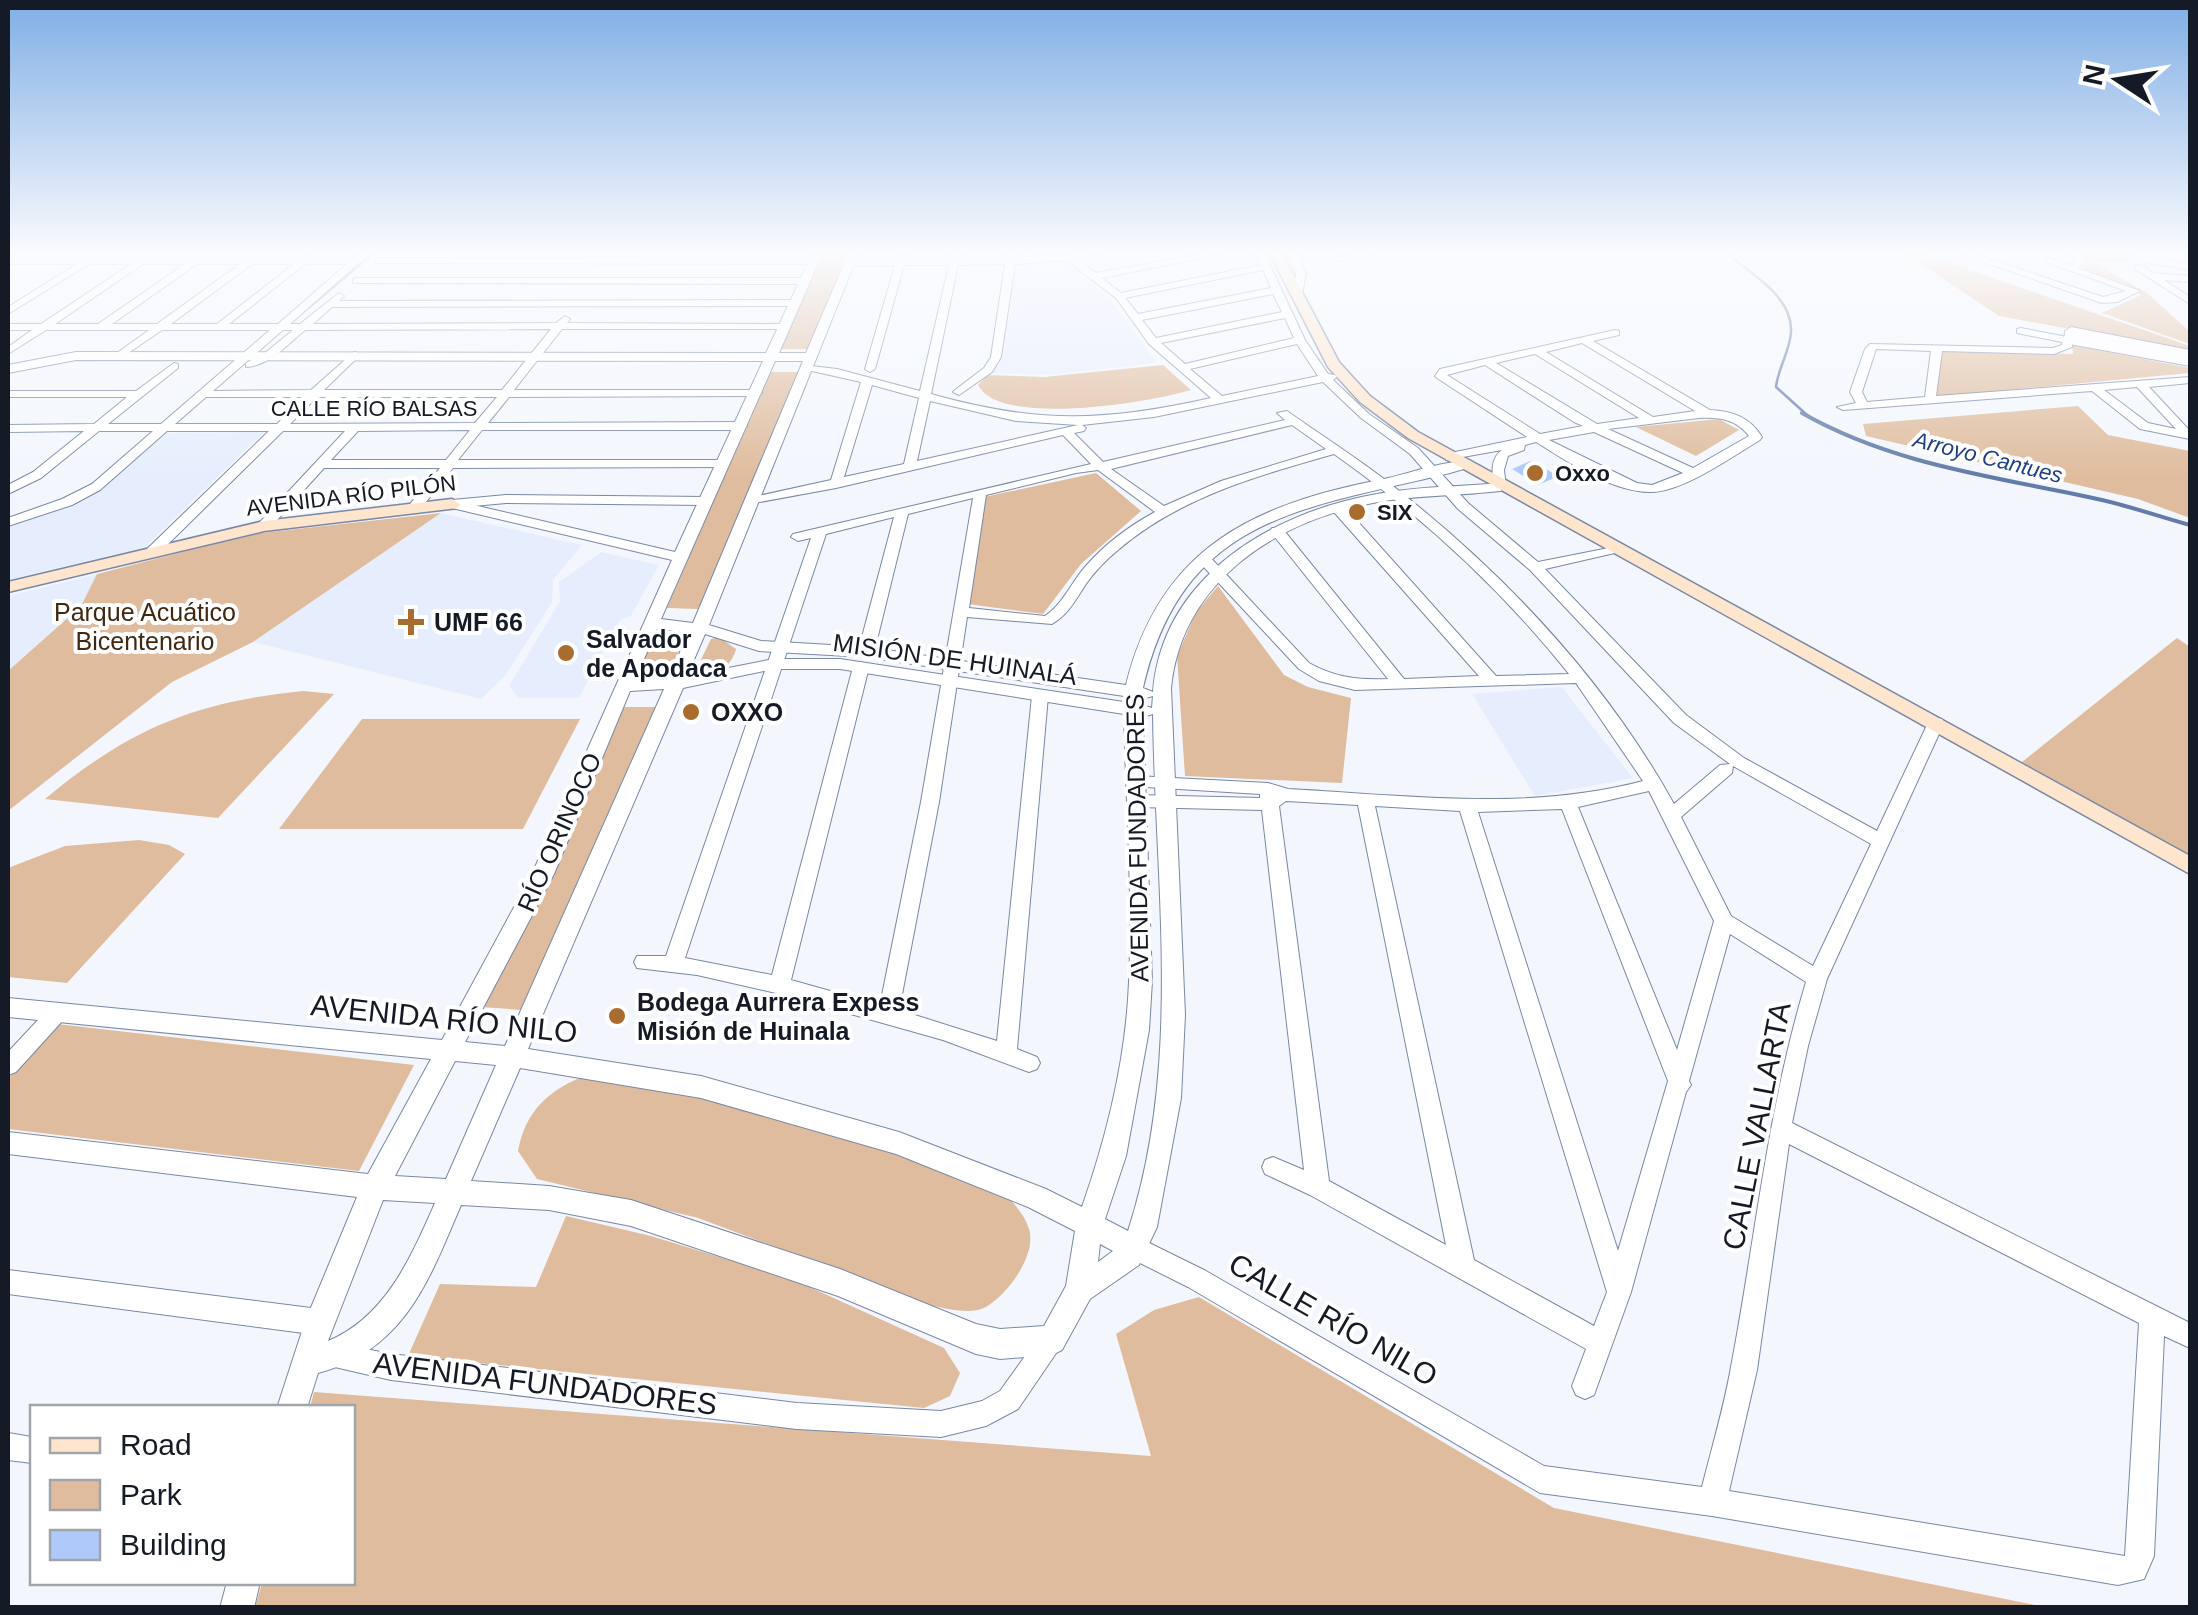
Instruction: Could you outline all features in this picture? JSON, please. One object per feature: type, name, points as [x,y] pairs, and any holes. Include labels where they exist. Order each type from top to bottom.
[{"type":"main road","points":[[1311,327],[1329,372],[1382,414],[1461,464],[2190,866]]},
{"type":"main road","name":"AVENIDA RÍO PILÓN","points":[[8,587],[264,526],[452,504]]},
{"type":"street","points":[[8,351],[41,327]]},
{"type":"street","points":[[120,356],[159,327]]},
{"type":"street","points":[[247,360],[280,327]]},
{"type":"street","points":[[270,355],[300,327]]},
{"type":"street","points":[[413,509],[559,327]]},
{"type":"street","name":"RÍO ORINOCO","points":[[293,1405],[319,1322],[375,1187],[543,874],[783,327]]},
{"type":"street","name":"RÍO ORINOCO","points":[[335,1356],[365,1338],[390,1316],[418,1273],[700,628],[824,327]]},
{"type":"street","points":[[836,484],[882,327]]},
{"type":"street","points":[[910,466],[941,327]]},
{"type":"street","points":[[959,392],[988,370],[996,356],[1000,327]]},
{"type":"street","points":[[1142,327],[1180,368],[1216,397]]},
{"type":"street","points":[[1153,342],[1224,327]]},
{"type":"street","points":[[1295,327],[1300,340],[1365,416],[1414,451],[1535,566],[1680,719],[1738,762],[1882,842]]},
{"type":"street","points":[[2039,327],[2190,362]]},
{"type":"street","points":[[2022,331],[2190,354]]},
{"type":"street","points":[[1454,490],[1468,450],[1498,452],[1532,440],[1596,427],[1708,414],[1732,417],[1756,432],[1753,439],[1656,489],[1637,488],[1532,440],[1441,376],[1444,371],[1615,333]]},
{"type":"street","points":[[1862,403],[1856,392],[1872,347],[2054,351],[2066,350],[2069,336]]},
{"type":"street","points":[[1180,368],[1300,340]]},
{"type":"street","points":[[1584,340],[1708,414]]},
{"type":"street","points":[[1930,402],[1937,348]]},
{"type":"street","points":[[1537,351],[1650,420]]},
{"type":"street","points":[[8,522],[88,492],[234,366],[270,355],[348,361]]},
{"type":"street","points":[[8,369],[62,357],[120,356],[348,361],[810,362],[928,391],[990,414],[1044,421],[1114,421]]},
{"type":"street","points":[[152,552],[348,361]]},
{"type":"street","points":[[1488,362],[1578,420],[1692,472]]},
{"type":"street","points":[[8,378],[73,366],[234,366]]},
{"type":"street","points":[[8,490],[38,475],[174,366]]},
{"type":"street","points":[[754,501],[1329,372]]},
{"type":"street","points":[[1842,407],[2190,380]]},
{"type":"street","points":[[2141,386],[2190,436]]},
{"type":"street","points":[[2097,390],[2140,424],[2190,436]]},
{"type":"street","points":[[928,391],[959,392],[1032,408],[1134,414]]},
{"type":"street","points":[[8,394],[137,394]]},
{"type":"street","points":[[206,394],[756,394]]},
{"type":"street","points":[[983,449],[990,414]]},
{"type":"street","points":[[798,537],[1076,468],[1100,467],[1288,417],[1390,489],[1496,585],[1580,678],[1654,784],[1724,921],[1817,979]]},
{"type":"street","name":"CALLE RÍO BALSAS","points":[[8,428],[741,426]]},
{"type":"street","points":[[8,445],[30,428]]},
{"type":"street","points":[[264,526],[354,428]]},
{"type":"street","points":[[1066,432],[1100,467],[1162,512]]},
{"type":"street","points":[[962,612],[1047,621],[1064,610],[1080,582],[1103,557],[1162,512],[1204,490],[1333,451]]},
{"type":"street","points":[[1498,452],[1500,487]]},
{"type":"street","points":[[322,464],[724,464]]},
{"type":"street","name":"AVENIDA FUNDADORES","points":[[305,1362],[335,1356],[428,1372],[796,1416],[941,1424],[986,1413],[1009,1400],[1052,1340],[1080,1289],[1090,1223],[1113,1156],[1138,1030],[1133,701],[1138,664],[1157,613],[1179,582],[1277,531],[1461,464]]},
{"type":"street","name":"AVENIDA FUNDADORES","points":[[1080,1289],[1135,1248],[1171,1088],[1168,793],[1162,705],[1169,648],[1183,616],[1224,543],[1285,510],[1390,489],[1500,487]]},
{"type":"street","points":[[888,1016],[962,612],[980,492]]},
{"type":"street","name":"AVENIDA RÍO PILÓN","points":[[452,504],[506,500],[707,500]]},
{"type":"street","points":[[452,504],[682,558]]},
{"type":"street","points":[[1338,508],[1492,681]]},
{"type":"street","points":[[780,985],[902,512]]},
{"type":"street","points":[[1277,531],[1400,684]]},
{"type":"street","points":[[673,963],[820,532]]},
{"type":"street","points":[[1535,566],[1614,549]]},
{"type":"street","points":[[1211,566],[1304,666],[1325,678],[1355,685],[1580,678]]},
{"type":"street","name":"MISIÓN DE HUINALÁ","points":[[652,623],[700,628],[776,656]]},
{"type":"street","points":[[730,672],[742,654],[744,642]]},
{"type":"street","name":"MISIÓN DE HUINALÁ","points":[[623,686],[674,683],[730,672],[776,656],[864,659],[1162,705]]},
{"type":"street","name":"MISIÓN DE HUINALÁ","points":[[951,673],[1040,696],[1133,701]]},
{"type":"street","points":[[1006,1052],[1040,696]]},
{"type":"street","name":"CALLE VALLARTA","points":[[1712,1502],[1744,1370],[1780,1128],[1797,1046],[1817,979],[1936,723]]},
{"type":"street","points":[[1672,815],[1726,769]]},
{"type":"street","points":[[1136,792],[1366,798],[1467,806],[1568,805],[1612,798],[1654,784]]},
{"type":"street","points":[[1274,796],[1318,1187]]},
{"type":"street","points":[[1366,798],[1463,1267]]},
{"type":"street","points":[[1568,805],[1680,1086]]},
{"type":"street","points":[[1467,806],[1619,1292]]},
{"type":"street","points":[[1585,1386],[1619,1292],[1724,921]]},
{"type":"street","points":[[644,962],[673,963],[780,985],[1006,1052],[1029,1063]]},
{"type":"street","name":"AVENIDA RÍO NILO","points":[[8,1007],[514,1057],[701,1087],[899,1143],[1090,1223]]},
{"type":"street","points":[[8,1066],[58,1012]]},
{"type":"street","points":[[1780,1128],[2190,1336]]},
{"type":"street","points":[[8,1143],[375,1187],[549,1198],[631,1213],[840,1283],[976,1338],[1000,1344],[1052,1340]]},
{"type":"street","points":[[1273,1168],[1318,1187],[1598,1342]]},
{"type":"street","name":"CALLE RÍO NILO","points":[[1090,1223],[1197,1279],[1540,1479],[1712,1502]]},
{"type":"street","points":[[8,1282],[319,1322]]},
{"type":"street","points":[[1712,1502],[2118,1571],[2134,1569],[2140,1556],[2152,1315]]},
{"type":"shaded area","points":[[1008,327],[1131,327],[1157,363],[1049,375],[992,373],[1004,355]]},
{"type":"shaded area","points":[[264,432],[145,547],[8,580],[8,525],[82,500],[165,433]]},
{"type":"shaded area","name":"UMF 66","points":[[441,513],[582,545],[553,580],[552,602],[506,675],[481,699],[253,642]]},
{"type":"shaded area","name":"Salvador de Apodaca","points":[[601,552],[659,565],[631,616],[619,621],[579,698],[518,698],[509,686],[560,601],[559,582]]},
{"type":"shaded area","points":[[97,574],[81,605],[8,671],[8,596]]},
{"type":"shaded area","points":[[1562,687],[1633,778],[1535,796],[1472,694]]},
{"type":"green space","points":[[790,327],[817,327],[809,349],[780,349]]},
{"type":"green space","points":[[2061,327],[2136,327],[2190,346],[2190,351]]},
{"type":"green space","points":[[2143,327],[2185,327],[2190,332],[2190,344]]},
{"type":"green space","points":[[2072,345],[2190,368],[2190,373],[1933,397],[1939,350],[2073,354]]},
{"type":"green space","points":[[1163,365],[1191,390],[1112,405],[1044,409],[1015,406],[992,398],[978,385],[987,375],[1044,377]]},
{"type":"green space","points":[[770,372],[800,372],[698,609],[667,608]]},
{"type":"green space","points":[[2078,406],[2108,435],[2190,451],[2190,518],[2138,499],[1866,436],[1863,424]]},
{"type":"green space","points":[[1719,419],[1739,430],[1696,456],[1636,427]]},
{"type":"green space","points":[[1096,473],[1141,511],[1081,564],[1043,614],[967,604],[984,497]]},
{"type":"green space","name":"Parque Acuático Bicentenario","points":[[441,513],[253,642],[172,682],[8,811],[8,671],[81,606],[97,574],[252,534]]},
{"type":"green space","points":[[1218,586],[1284,675],[1308,687],[1351,698],[1342,783],[1185,776],[1177,656],[1196,612]]},
{"type":"green space","points":[[672,633],[686,637],[667,674],[651,681],[638,678],[636,671],[651,642]]},
{"type":"green space","points":[[719,637],[736,649],[730,662],[714,673],[694,674],[711,639]]},
{"type":"green space","points":[[2177,638],[2190,647],[2190,855],[2022,762]]},
{"type":"green space","points":[[303,691],[334,694],[218,818],[45,799],[105,754],[165,723],[229,703]]},
{"type":"green space","points":[[624,707],[656,707],[522,1010],[481,1007],[545,894]]},
{"type":"green space","points":[[362,719],[580,719],[523,829],[279,829]]},
{"type":"green space","points":[[139,840],[169,845],[185,854],[67,983],[8,977],[8,868],[65,846]]},
{"type":"green space","points":[[57,1024],[414,1065],[359,1171],[8,1129],[8,1078]]},
{"type":"green space","points":[[589,1074],[697,1095],[802,1124],[1008,1197],[1029,1229],[1025,1262],[1003,1293],[986,1307],[953,1310],[933,1306],[698,1218],[537,1179],[518,1151],[527,1123],[552,1094]]},
{"type":"green space","points":[[566,1216],[651,1236],[794,1280],[944,1348],[960,1373],[950,1396],[924,1408],[408,1356],[440,1284],[536,1287]]},
{"type":"green space","points":[[1199,1297],[1554,1508],[2045,1607],[255,1607],[261,1585],[355,1585],[355,1405],[311,1405],[314,1392],[1151,1456],[1116,1334],[1154,1310]]},
{"type":"building","name":"Oxxo","points":[[1530,461],[1559,476],[1538,485],[1512,469]]},
{"type":"waterway","name":"Arroyo Cantues","points":[[1791,327],[1776,387],[1807,415]]},
{"type":"waterway","name":"Arroyo Cantues","points":[[1802,413],[1837,431],[1911,458],[2102,500],[2190,525]]},
{"type":"place","name":"Oxxo","points":[[1535,473]]},
{"type":"place","name":"SIX","points":[[1357,512]]},
{"type":"place","name":"UMF 66","points":[[411,622]]},
{"type":"place","name":"Salvador de Apodaca","points":[[566,653]]},
{"type":"place","name":"OXXO","points":[[691,712]]},
{"type":"place","name":"Bodega Aurrera Expess Misión de Huinala","points":[[617,1016]]}]
